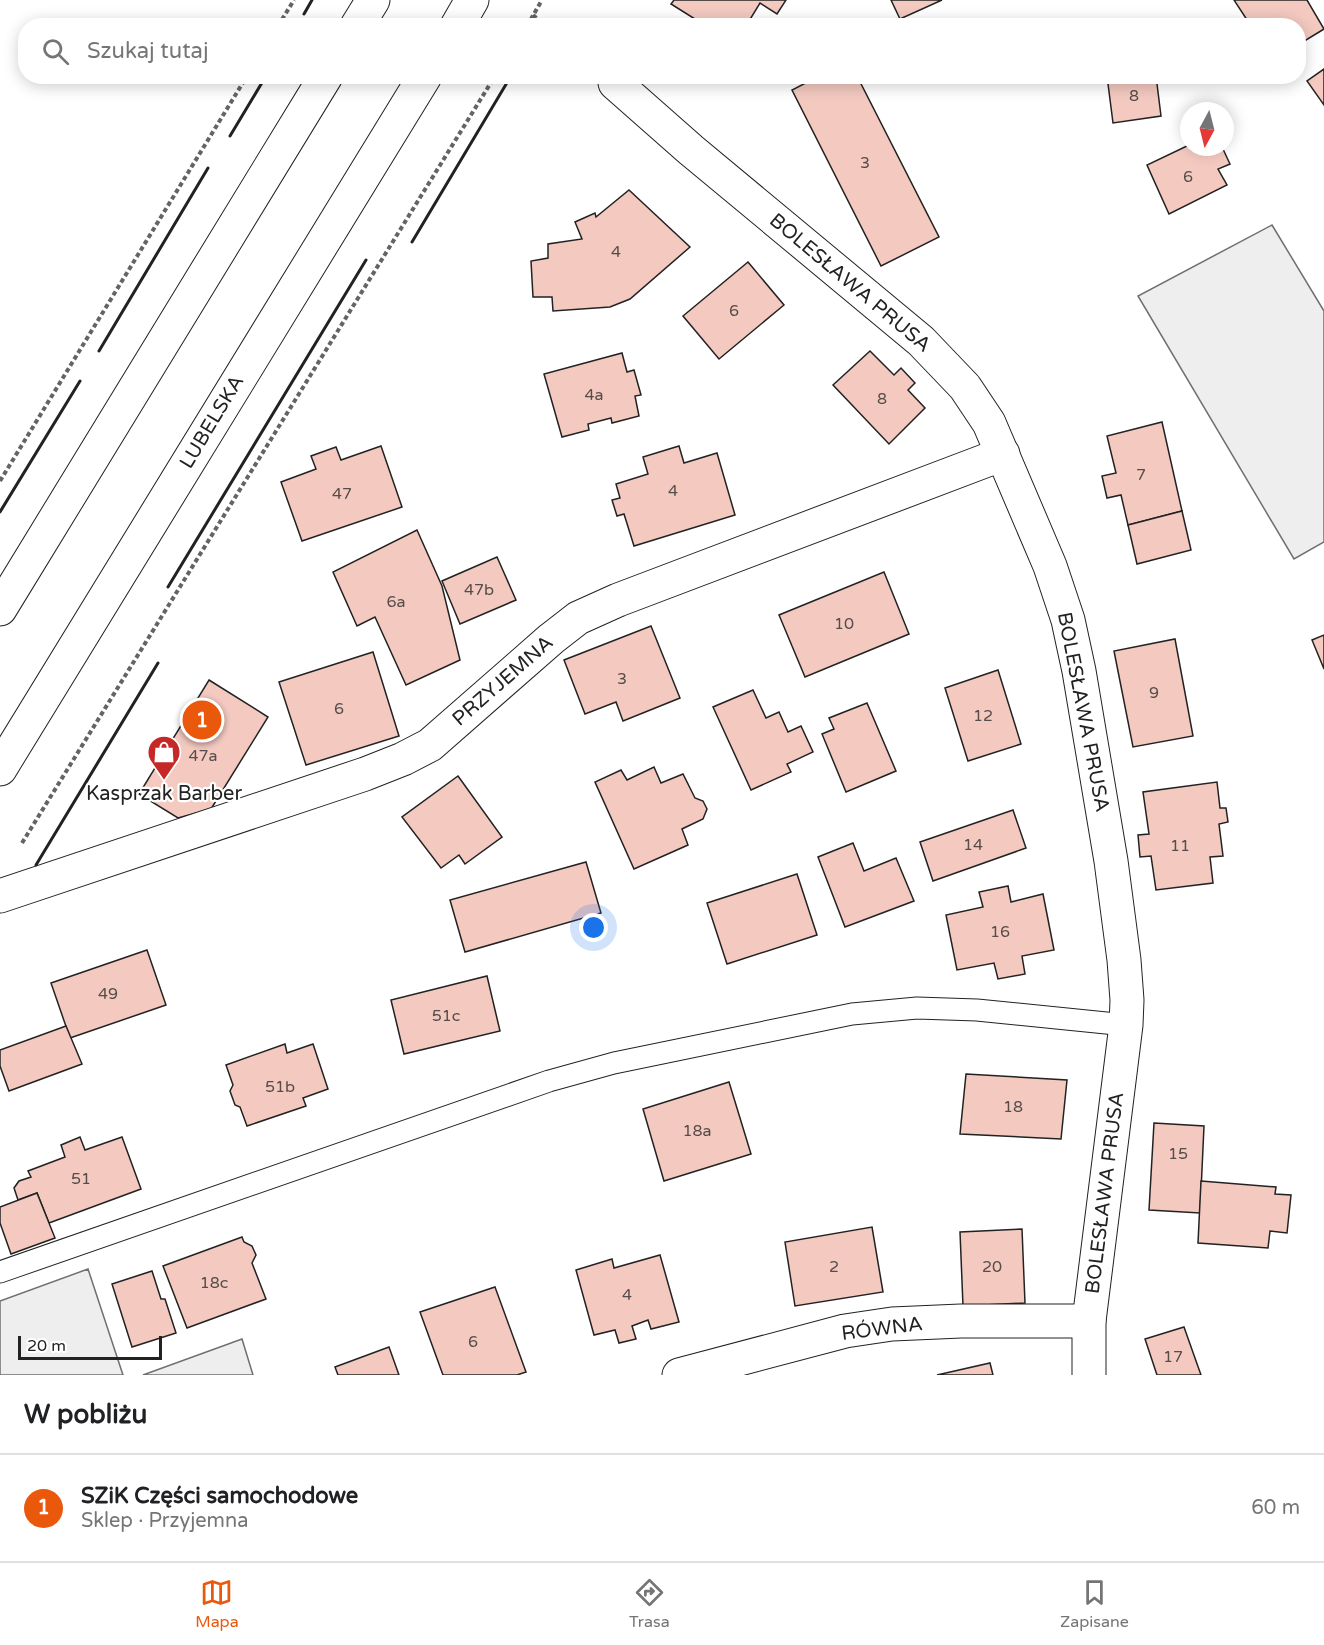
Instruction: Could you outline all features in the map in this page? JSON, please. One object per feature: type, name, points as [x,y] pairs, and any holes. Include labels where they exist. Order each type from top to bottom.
[{"type":"street","points":[[362,18],[373,0]]},
{"type":"street","points":[[462,18],[472,0]]},
{"type":"street","points":[[0,609],[321,84]]},
{"type":"street","name":"LUBELSKA","points":[[0,769],[420,84]]},
{"type":"street","name":"BOLESŁAWA PRUSA","points":[[617,84],[691,150],[921,341],[965,387],[989,423],[1050,566],[1068,620],[1079,671],[1111,861],[1127,1000],[1126,1025],[1089,1321],[1089,1375]]},
{"type":"street","name":"PRZYJEMNA","points":[[0,896],[354,778],[403,759],[430,745],[578,618],[618,600],[1003,453]]},
{"type":"street","name":"RÓWNA","points":[[679,1375],[845,1332],[892,1324],[961,1321],[1089,1321]]},
{"type":"lane","points":[[0,1272],[549,1081],[614,1063],[852,1014],[916,1008],[977,1010],[1126,1025]]},
{"type":"path","points":[[283,18],[294,0]]},
{"type":"path","points":[[531,18],[542,0]]},
{"type":"path","points":[[533,15],[536,18]]},
{"type":"path","points":[[0,480],[242,84]]},
{"type":"path","points":[[19,849],[490,84]]},
{"type":"shaded area","points":[[1272,225],[1324,311],[1324,542],[1294,559],[1138,296]]},
{"type":"shaded area","points":[[88,1269],[123,1375],[0,1375],[0,1301]]},
{"type":"shaded area","points":[[242,1339],[253,1375],[143,1375]]},
{"type":"building","points":[[674,0],[786,0],[777,14],[760,3],[751,18],[693,18],[671,4]]},
{"type":"building","points":[[891,0],[942,0],[902,18],[900,18]]},
{"type":"building","points":[[1234,0],[1307,0],[1324,29],[1306,40],[1306,18],[1246,18]]},
{"type":"building","points":[[1324,69],[1324,105],[1307,81]]},
{"type":"building","points":[[804,84],[861,84],[939,237],[881,266],[792,90]]},
{"type":"building","points":[[1108,84],[1157,84],[1161,116],[1113,123]]},
{"type":"building","points":[[1180,149],[1180,156],[1226,156],[1230,164],[1218,169],[1227,185],[1169,214],[1147,165]]},
{"type":"building","points":[[629,190],[690,247],[630,299],[610,307],[553,311],[552,297],[533,297],[531,261],[548,258],[548,244],[582,239],[575,222],[595,213],[596,217]]},
{"type":"building","points":[[748,262],[784,305],[719,359],[683,316]]},
{"type":"building","points":[[870,351],[894,375],[901,368],[915,383],[908,390],[925,408],[889,444],[833,385]]},
{"type":"building","points":[[622,353],[627,372],[634,370],[641,395],[635,396],[639,416],[612,423],[611,418],[588,424],[589,430],[562,437],[544,374]]},
{"type":"building","points":[[1162,422],[1182,511],[1128,525],[1121,495],[1107,498],[1102,476],[1116,473],[1107,436]]},
{"type":"building","points":[[381,446],[402,507],[302,541],[281,482],[316,469],[311,456],[336,447],[341,460]]},
{"type":"building","points":[[679,446],[684,463],[717,453],[735,515],[634,546],[624,514],[617,516],[612,500],[620,498],[616,484],[648,474],[643,457]]},
{"type":"building","points":[[1182,511],[1191,550],[1137,564],[1128,525]]},
{"type":"building","points":[[417,530],[442,586],[460,660],[406,685],[375,617],[357,626],[333,572]]},
{"type":"building","points":[[497,557],[516,600],[460,624],[442,581]]},
{"type":"building","points":[[884,572],[909,634],[805,677],[779,615]]},
{"type":"building","points":[[651,626],[680,698],[623,721],[616,702],[585,714],[564,660]]},
{"type":"building","points":[[1324,635],[1324,669],[1312,640]]},
{"type":"building","points":[[1175,639],[1193,736],[1133,747],[1114,651]]},
{"type":"building","points":[[373,652],[399,736],[306,765],[279,682]]},
{"type":"building","points":[[998,670],[1021,744],[968,761],[945,688]]},
{"type":"building","points":[[209,680],[268,717],[211,809],[178,818],[139,794]]},
{"type":"building","points":[[753,690],[766,718],[779,712],[788,732],[801,726],[813,752],[787,764],[791,772],[751,790],[713,707]]},
{"type":"building","points":[[867,703],[896,771],[846,792],[822,734],[834,729],[829,718]]},
{"type":"building","points":[[654,767],[661,783],[683,774],[695,798],[703,801],[707,809],[703,819],[682,829],[688,845],[634,869],[595,782],[621,770],[627,780]]},
{"type":"building","points":[[458,776],[502,837],[465,864],[459,855],[441,868],[402,817]]},
{"type":"building","points":[[1217,782],[1220,808],[1226,808],[1228,822],[1219,824],[1223,856],[1210,857],[1213,883],[1156,890],[1151,856],[1140,857],[1138,835],[1149,834],[1143,792]]},
{"type":"building","points":[[1013,810],[1026,848],[933,881],[920,842]]},
{"type":"building","points":[[853,843],[864,871],[896,858],[914,901],[845,927],[818,857]]},
{"type":"building","points":[[586,862],[601,913],[465,952],[450,900]]},
{"type":"building","points":[[797,874],[817,935],[727,964],[707,903]]},
{"type":"building","points":[[1008,886],[1011,902],[1043,894],[1054,950],[1022,956],[1025,974],[998,979],[994,963],[957,970],[946,915],[983,907],[979,892]]},
{"type":"building","points":[[147,950],[166,1005],[70,1038],[51,983]]},
{"type":"building","points":[[487,976],[500,1031],[404,1054],[391,1000]]},
{"type":"building","points":[[66,1026],[82,1064],[9,1091],[0,1066],[0,1050]]},
{"type":"building","points":[[285,1044],[287,1053],[313,1044],[328,1089],[303,1098],[306,1106],[247,1126],[240,1107],[235,1105],[230,1091],[233,1085],[226,1065]]},
{"type":"building","points":[[966,1074],[1067,1080],[1061,1139],[960,1134]]},
{"type":"building","points":[[729,1082],[751,1154],[664,1181],[643,1109]]},
{"type":"building","points":[[1154,1123],[1204,1126],[1200,1213],[1149,1210]]},
{"type":"building","points":[[80,1137],[85,1150],[122,1137],[141,1189],[49,1223],[37,1193],[18,1200],[14,1188],[19,1181],[31,1177],[28,1171],[65,1157],[61,1145]]},
{"type":"building","points":[[1201,1181],[1276,1187],[1275,1194],[1291,1195],[1287,1233],[1270,1231],[1268,1248],[1198,1243]]},
{"type":"building","points":[[37,1193],[55,1238],[11,1254],[0,1223],[0,1207]]},
{"type":"building","points":[[872,1227],[883,1292],[795,1306],[785,1242]]},
{"type":"building","points":[[1022,1229],[1025,1303],[963,1306],[960,1232]]},
{"type":"building","points":[[242,1237],[244,1242],[252,1246],[256,1255],[252,1263],[266,1299],[187,1328],[163,1266]]},
{"type":"building","points":[[660,1255],[679,1322],[651,1329],[648,1320],[632,1326],[636,1339],[619,1343],[615,1330],[594,1335],[576,1270],[612,1259],[614,1268]]},
{"type":"building","points":[[152,1271],[161,1299],[165,1299],[176,1333],[132,1347],[112,1284]]},
{"type":"building","points":[[495,1287],[526,1372],[517,1375],[443,1375],[420,1312]]},
{"type":"building","points":[[1184,1327],[1201,1375],[1157,1375],[1145,1339]]},
{"type":"building","points":[[389,1347],[399,1375],[338,1375],[335,1367]]},
{"type":"building","points":[[990,1363],[993,1375],[937,1375]]},
{"type":"wall","points":[[304,14],[312,0]]},
{"type":"wall","points":[[230,136],[261,84]]},
{"type":"wall","points":[[412,242],[506,84]]},
{"type":"wall","points":[[99,351],[208,168]]},
{"type":"wall","points":[[168,587],[366,260]]},
{"type":"wall","points":[[0,512],[80,381]]},
{"type":"wall","points":[[36,865],[158,663]]},
{"type":"place","name":"SZiK Części samochodowe","points":[[202,720]]},
{"type":"place","name":"Kasprzak Barber","points":[[164,781]]}]
